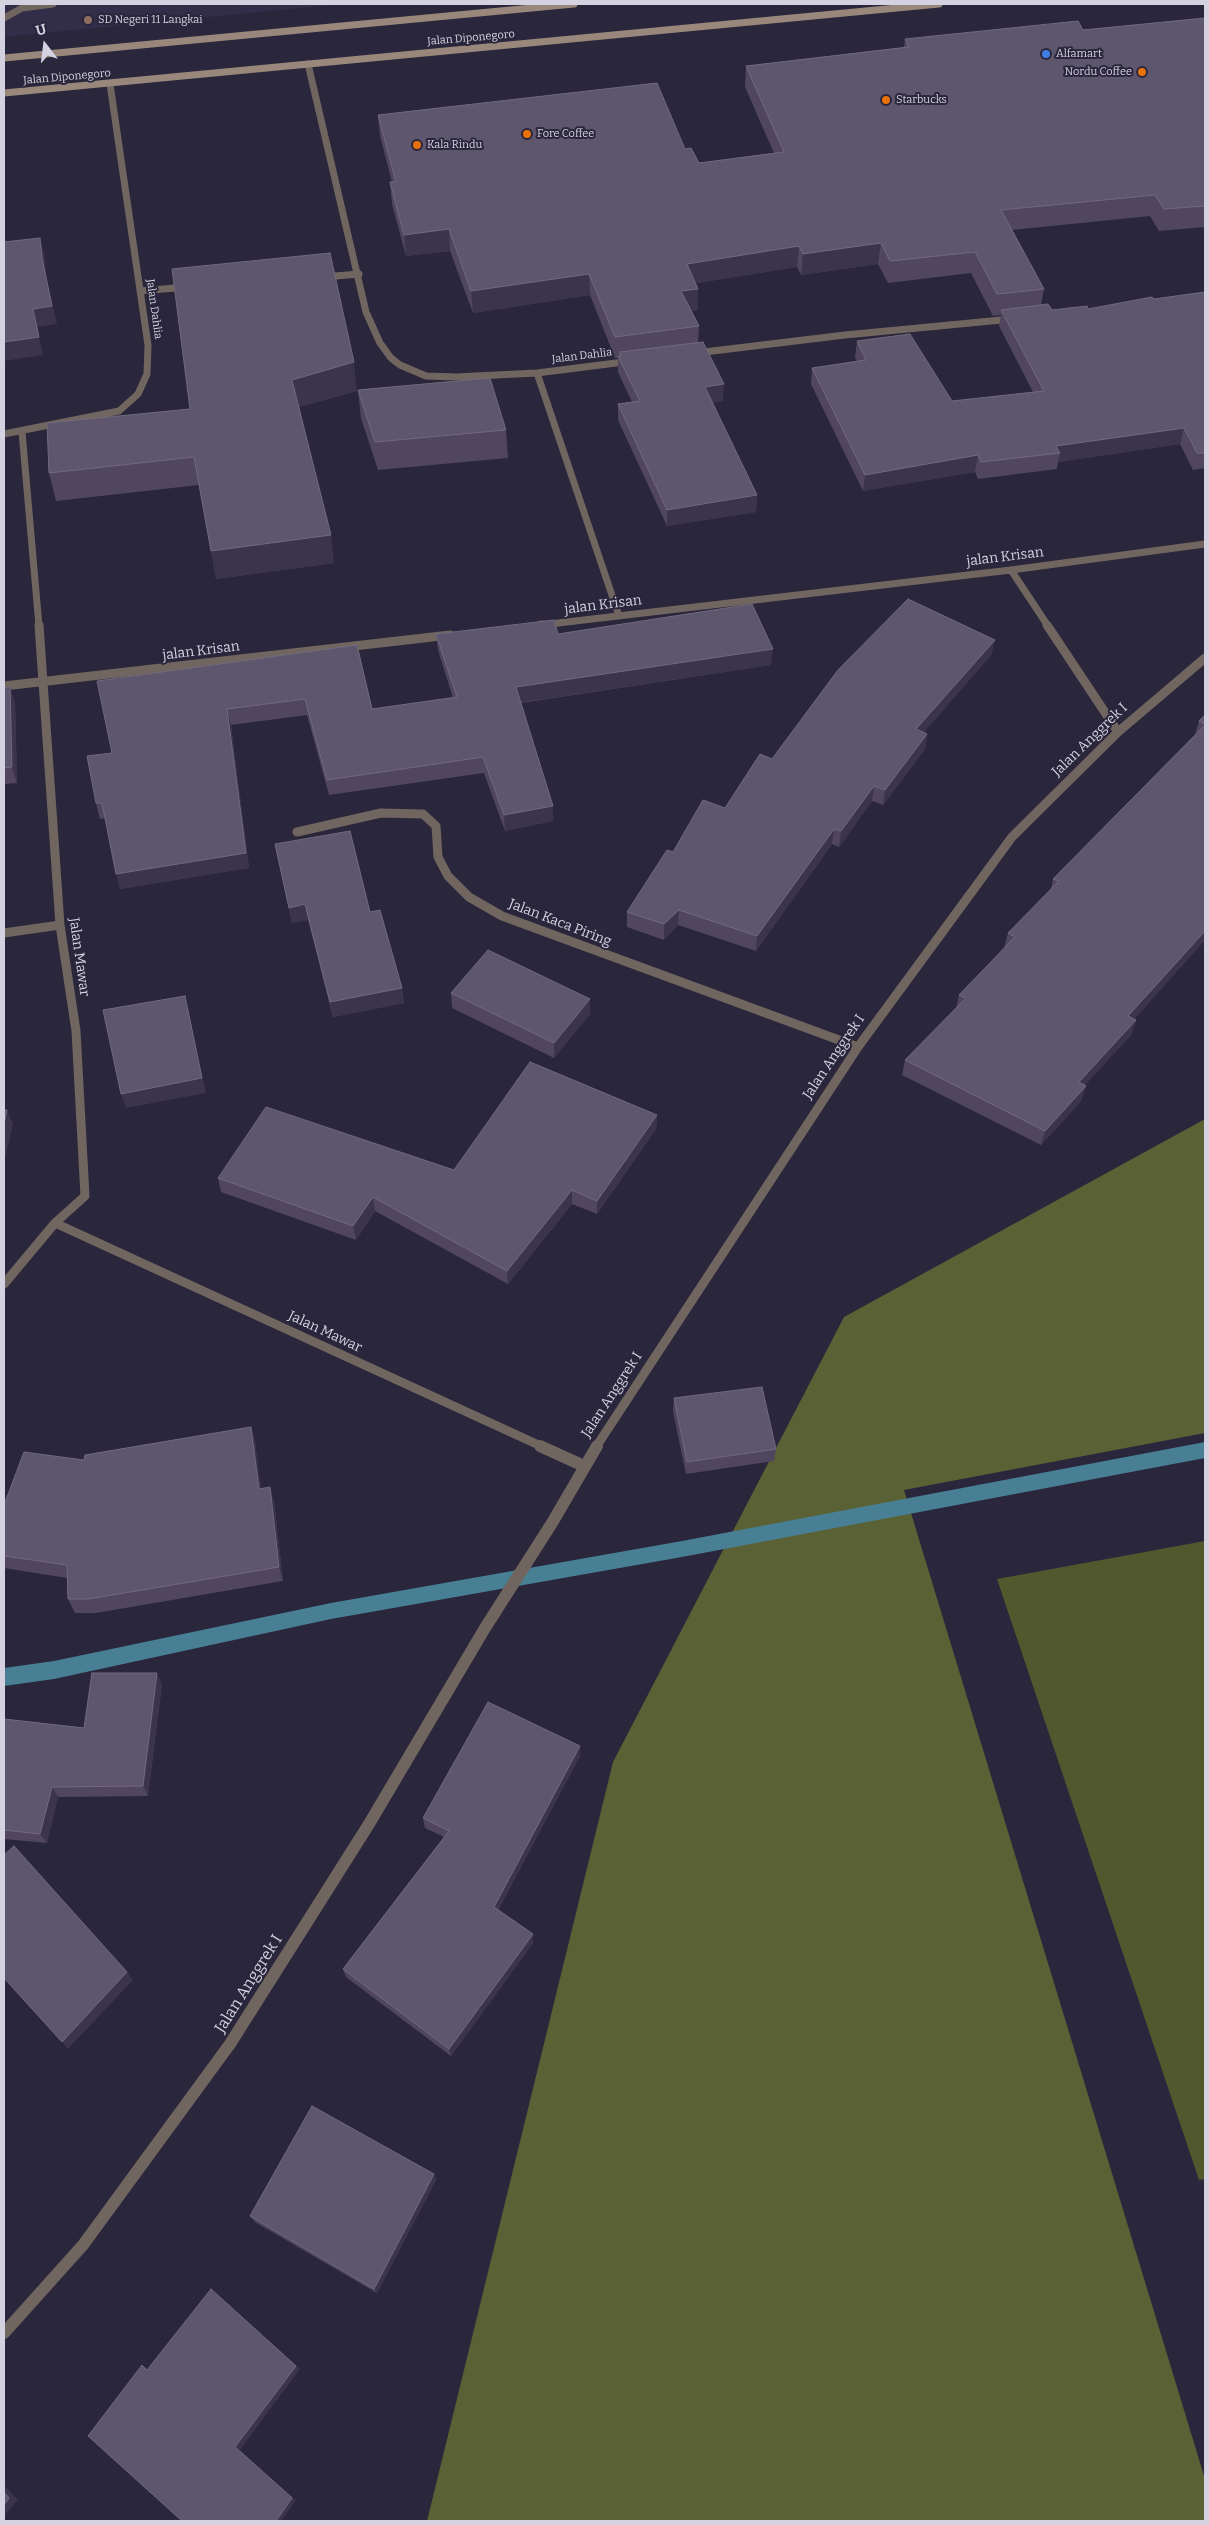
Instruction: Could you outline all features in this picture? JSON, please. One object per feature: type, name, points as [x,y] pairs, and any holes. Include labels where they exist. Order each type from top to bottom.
[{"type":"main road","name":"Jalan Diponegoro","points":[[4,58],[574,4]]},
{"type":"main road","name":"Jalan Diponegoro","points":[[4,93],[939,4]]},
{"type":"street","points":[[4,18],[22,8],[53,4]]},
{"type":"street","name":"Jalan Dahlia","points":[[308,64],[359,274],[366,312],[380,343],[400,365],[426,376],[436,376],[537,373],[643,360]]},
{"type":"street","name":"Jalan Dahlia","points":[[4,434],[22,432],[119,411],[138,394],[147,374],[148,345],[110,84]]},
{"type":"street","points":[[319,277],[359,274]]},
{"type":"street","points":[[140,291],[200,286]]},
{"type":"street","points":[[691,354],[845,335],[1024,317]]},
{"type":"street","points":[[537,373],[619,616]]},
{"type":"street","name":"Jalan Mawar","points":[[4,1284],[55,1223],[85,1196],[76,1031],[60,925],[44,681],[22,432]]},
{"type":"street","name":"jalan Krisan","points":[[530,626],[1011,570],[1205,544]]},
{"type":"street","points":[[1011,570],[1118,732]]},
{"type":"street","name":"jalan Krisan","points":[[4,686],[460,634]]},
{"type":"street","name":"Jalan Anggrek I","points":[[4,2333],[83,2245],[230,2044],[369,1824],[485,1628],[552,1523],[584,1466],[858,1047],[1012,837],[1118,732],[1205,658]]},
{"type":"street","name":"Jalan Kaca Piring","points":[[297,832],[381,813],[423,814],[436,826],[438,857],[448,876],[469,898],[502,916],[858,1047]]},
{"type":"street","points":[[4,933],[60,925]]},
{"type":"street","name":"Jalan Mawar","points":[[55,1223],[584,1466]]},
{"type":"shaded area","name":"SD Negeri 11 Langkai","points":[[4,4],[341,4],[4,37]]},
{"type":"green space","points":[[1205,1119],[1205,1433],[904,1490],[1205,2479],[1205,2521],[427,2521],[613,1762],[844,1317]]},
{"type":"green space","points":[[1205,1541],[1205,2179],[1199,2180],[997,1579]]},
{"type":"building","points":[[1205,18],[1205,206],[1164,209],[1155,195],[1001,210],[1044,289],[997,294],[975,252],[890,261],[881,243],[803,254],[799,246],[687,264],[698,289],[681,291],[699,326],[615,337],[589,274],[471,291],[449,229],[404,235],[390,182],[396,182],[378,115],[657,83],[685,149],[691,148],[699,163],[784,152],[746,66],[909,47],[905,39],[1078,21],[1083,30]]},
{"type":"building","points":[[40,238],[42,258],[52,306],[33,309],[39,337],[4,342],[4,242]]},
{"type":"building","points":[[330,253],[354,362],[292,380],[331,535],[211,551],[194,457],[49,473],[47,423],[190,409],[172,269]]},
{"type":"building","points":[[1205,292],[1205,453],[1197,453],[1184,428],[1056,446],[1060,453],[981,462],[978,455],[865,475],[812,368],[866,360],[857,341],[910,334],[952,401],[1044,391],[1001,310],[1048,304],[1052,310],[1087,306],[1088,309],[1152,297],[1154,299]]},
{"type":"building","points":[[703,342],[724,384],[705,387],[757,495],[667,510],[618,404],[640,401],[618,356],[621,356],[620,352]]},
{"type":"building","points":[[490,378],[506,430],[375,442],[358,390]]},
{"type":"building","points":[[908,599],[995,640],[916,729],[927,734],[885,790],[874,786],[841,831],[834,829],[757,936],[679,910],[664,924],[627,912],[667,850],[673,852],[703,800],[725,808],[760,754],[772,759],[838,670]]},
{"type":"building","points":[[752,604],[773,649],[516,687],[553,806],[504,815],[483,757],[327,780],[305,699],[227,709],[246,853],[116,874],[102,803],[96,803],[87,756],[112,753],[97,681],[357,645],[372,709],[457,697],[436,634],[554,620],[558,634]]},
{"type":"building","points":[[4,687],[10,687],[12,767],[4,768]]},
{"type":"building","points":[[1205,715],[1205,724],[1199,721]]},
{"type":"building","points":[[1205,725],[1205,931],[1128,1016],[1136,1020],[1079,1082],[1086,1086],[1045,1131],[905,1060],[966,998],[959,995],[1015,937],[1008,933],[1059,881],[1053,879]]},
{"type":"building","points":[[350,831],[370,912],[380,910],[402,988],[330,1002],[305,904],[289,908],[275,844]]},
{"type":"building","points":[[488,950],[590,999],[554,1043],[451,993]]},
{"type":"building","points":[[185,996],[202,1078],[121,1094],[103,1010]]},
{"type":"building","points":[[530,1062],[657,1115],[597,1201],[572,1190],[507,1271],[373,1197],[353,1226],[218,1178],[266,1107],[454,1170]]},
{"type":"building","points":[[4,1110],[7,1110],[4,1124]]},
{"type":"building","points":[[762,1387],[776,1449],[687,1462],[674,1398]]},
{"type":"building","points":[[251,1427],[259,1489],[270,1487],[279,1567],[89,1599],[68,1599],[67,1565],[4,1556],[4,1505],[24,1452],[84,1460],[85,1455]]},
{"type":"building","points":[[92,1673],[157,1673],[143,1786],[52,1787],[40,1834],[4,1830],[4,1719],[84,1728]]},
{"type":"building","points":[[488,1702],[580,1746],[494,1907],[533,1934],[449,2049],[343,1969],[449,1831],[423,1818]]},
{"type":"building","points":[[14,1846],[127,1972],[62,2042],[4,1978],[4,1855]]},
{"type":"building","points":[[312,2106],[434,2174],[374,2289],[250,2216]]},
{"type":"building","points":[[211,2289],[296,2366],[235,2447],[292,2498],[276,2521],[182,2521],[88,2436],[142,2365],[147,2370]]},
{"type":"building","points":[[4,2492],[9,2498],[4,2505]]},
{"type":"waterway","points":[[4,1677],[54,1670],[331,1611],[682,1549],[1205,1450]]},
{"type":"place","name":"SD Negeri 11 Langkai","points":[[88,20]]},
{"type":"place","name":"Alfamart","points":[[1046,54]]},
{"type":"place","name":"Nordu Coffee","points":[[1142,72]]},
{"type":"place","name":"Starbucks","points":[[886,100]]},
{"type":"place","name":"Fore Coffee","points":[[527,134]]},
{"type":"place","name":"Kala Rindu","points":[[417,145]]}]
